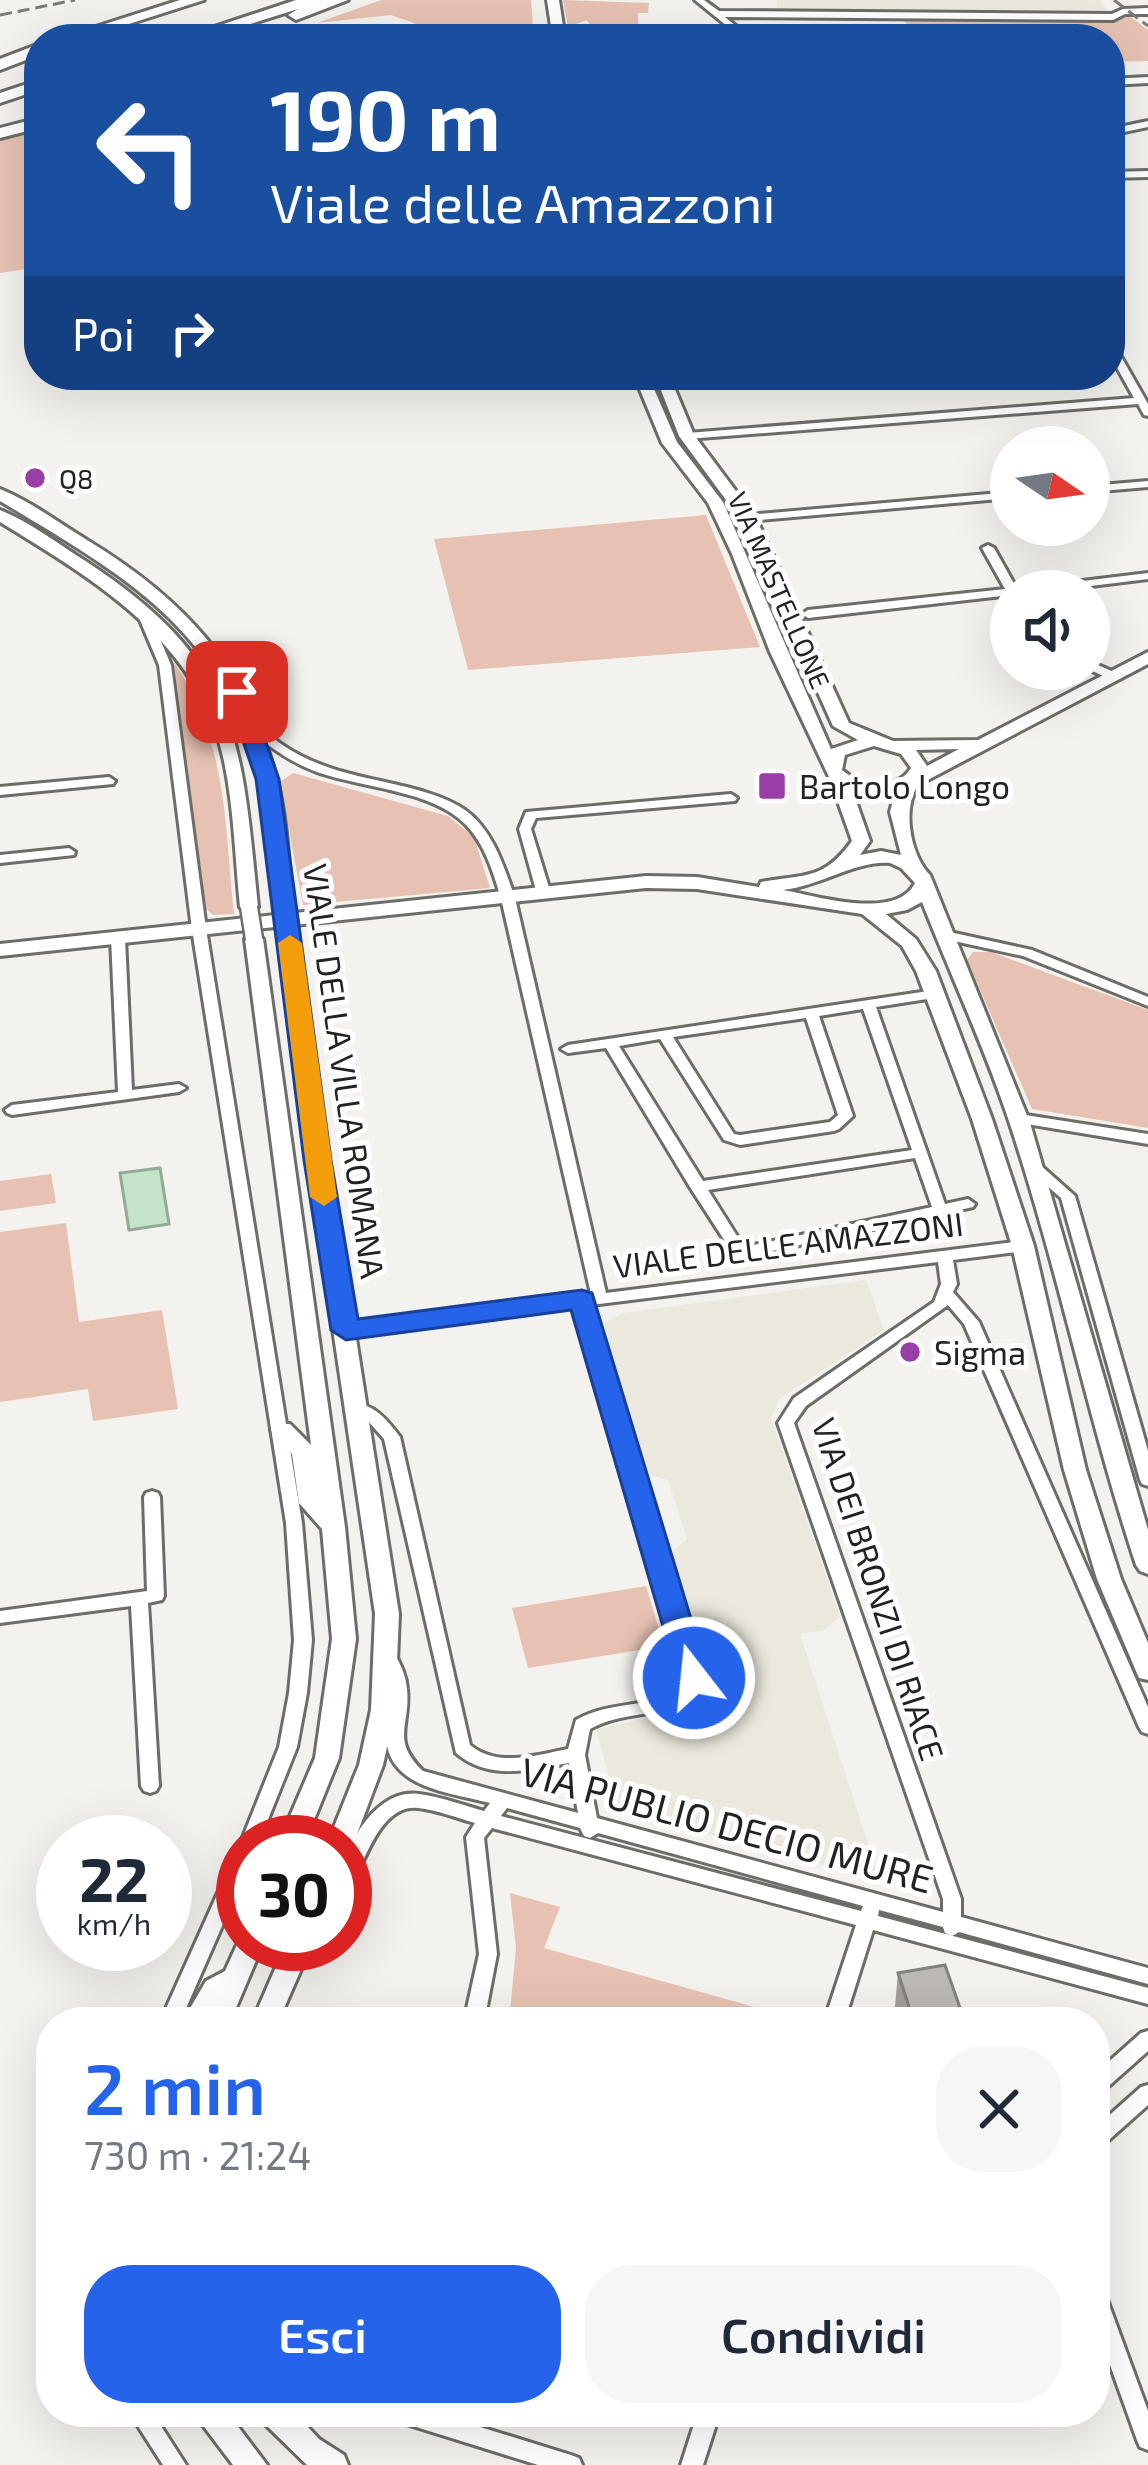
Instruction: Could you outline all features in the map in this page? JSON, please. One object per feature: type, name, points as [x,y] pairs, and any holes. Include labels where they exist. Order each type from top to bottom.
[{"type":"highway","points":[[111,24],[181,0]]},
{"type":"highway","points":[[117,22],[196,0]]},
{"type":"highway","points":[[234,24],[312,0]]},
{"type":"highway","points":[[276,24],[340,0]]},
{"type":"highway","points":[[293,24],[356,0]]},
{"type":"street","points":[[699,0],[729,24]]},
{"type":"street","points":[[717,14],[1113,17],[1148,11]]},
{"type":"street","points":[[1125,372],[1148,413]]},
{"type":"street","name":"VIA MASTELLONE","points":[[647,390],[670,442],[715,502],[835,772],[861,841],[841,866]]},
{"type":"street","name":"VIA MASTELLONE","points":[[668,390],[688,436],[748,518],[842,726],[874,741]]},
{"type":"street","points":[[688,436],[1141,400]]},
{"type":"street","points":[[1110,487],[1148,484]]},
{"type":"street","name":"VIALE DELLA VILLA ROMANA","points":[[0,494],[146,586],[188,620],[226,669],[268,779],[317,1160],[387,1614],[383,1710],[351,1815]]},
{"type":"street","points":[[748,518],[990,497]]},
{"type":"street","points":[[0,515],[139,607],[186,655],[222,719],[333,1527],[344,1639],[327,1758],[303,1815]]},
{"type":"street","points":[[988,548],[1002,570]]},
{"type":"street","points":[[1110,580],[1148,575]]},
{"type":"street","points":[[808,614],[990,594]]},
{"type":"street","points":[[139,607],[166,665],[200,929],[281,1430],[303,1640],[288,1747],[261,1815]]},
{"type":"street","points":[[982,744],[874,741],[847,746],[832,759],[835,772],[857,787],[881,790],[912,781],[1148,657]]},
{"type":"street","points":[[251,725],[271,746],[303,765],[457,810],[475,824],[491,847],[508,898],[591,1298],[694,1678],[689,1695],[673,1705],[586,1720],[578,1731],[576,1755],[592,1825],[584,1845]]},
{"type":"street","points":[[897,745],[918,762],[896,809],[918,875],[1019,1119],[1056,1241],[1113,1466],[1148,1565]]},
{"type":"street","points":[[268,779],[280,770],[303,765]]},
{"type":"street","points":[[0,788],[93,778]]},
{"type":"street","points":[[0,788],[109,781]]},
{"type":"street","points":[[544,894],[525,829],[531,815],[731,798]]},
{"type":"street","points":[[0,859],[69,852]]},
{"type":"street","points":[[737,888],[792,885],[884,856],[918,875]]},
{"type":"street","points":[[841,866],[831,882],[838,896],[868,908],[909,943],[935,994],[1023,1246],[1076,1470],[1109,1580],[1148,1671]]},
{"type":"street","points":[[0,950],[646,882],[737,888],[868,908],[912,902],[918,875]]},
{"type":"street","points":[[945,935],[1027,953],[1148,1002]]},
{"type":"street","points":[[118,938],[124,1095]]},
{"type":"street","points":[[568,1048],[935,994]]},
{"type":"street","points":[[868,1004],[940,1210]]},
{"type":"street","points":[[664,1034],[729,1137],[740,1140],[834,1126],[846,1116],[811,1012]]},
{"type":"street","points":[[610,1042],[731,1244],[746,1250],[968,1204]]},
{"type":"street","points":[[12,1110],[179,1088]]},
{"type":"street","points":[[982,1119],[1019,1119],[1148,1138]]},
{"type":"street","points":[[697,1187],[920,1153]]},
{"type":"street","points":[[1034,1168],[1067,1196],[1148,1480]]},
{"type":"street","points":[[1023,1246],[1056,1241]]},
{"type":"street","name":"VIALE DELLE AMAZZONI","points":[[346,1330],[1023,1246]]},
{"type":"street","points":[[945,1256],[947,1294],[971,1322],[1148,1727]]},
{"type":"street","name":"VIA DEI BRONZI DI RIACE","points":[[947,1294],[929,1315],[800,1402],[786,1423],[952,1899],[951,1933]]},
{"type":"street","points":[[357,1408],[374,1417],[392,1437],[462,1748],[473,1758],[498,1766],[576,1755]]},
{"type":"street","points":[[281,1430],[303,1451],[310,1503],[333,1527]]},
{"type":"street","points":[[0,1617],[156,1596],[152,1497]]},
{"type":"street","points":[[139,1600],[150,1786]]},
{"type":"street","name":"VIA PUBLIO DECIO MURE","points":[[388,1657],[402,1686],[393,1752],[399,1763],[417,1775],[1148,1996]]},
{"type":"street","name":"VIA PUBLIO DECIO MURE","points":[[372,1829],[391,1805],[416,1801],[870,1911]]},
{"type":"street","points":[[477,2007],[488,1954],[475,1837],[502,1801]]},
{"type":"street","points":[[839,2007],[870,1911]]},
{"type":"street","points":[[177,2007],[216,1918]]},
{"type":"street","name":"VIA PUBLIO DECIO MURE","points":[[951,1933],[1148,1976]]},
{"type":"street","points":[[223,2007],[239,1971]]},
{"type":"street","points":[[272,2007],[287,1971]]},
{"type":"street","points":[[204,2007],[215,1989],[236,1978]]},
{"type":"street","points":[[1110,2072],[1148,2038]]},
{"type":"street","points":[[1110,2127],[1148,2093]]},
{"type":"street","points":[[1110,2335],[1148,2440]]},
{"type":"street","points":[[150,2427],[175,2465]]},
{"type":"street","points":[[220,2427],[252,2465]]},
{"type":"street","points":[[288,2427],[308,2449],[333,2465]]},
{"type":"street","points":[[448,2427],[571,2465]]},
{"type":"street","points":[[692,2465],[704,2427]]},
{"type":"shaded area","points":[[381,0],[531,0],[533,24],[414,24],[391,15],[317,23]]},
{"type":"shaded area","points":[[563,0],[649,3],[648,13],[638,13],[638,24],[589,24],[587,20],[567,24]]},
{"type":"shaded area","points":[[777,0],[1100,0],[1111,15],[778,13]]},
{"type":"shaded area","points":[[1128,15],[1148,30],[1148,61],[1125,62],[1125,24],[907,24],[899,17]]},
{"type":"shaded area","points":[[24,135],[24,269],[0,273],[0,141]]},
{"type":"shaded area","points":[[706,515],[760,647],[468,670],[434,539]]},
{"type":"shaded area","points":[[174,662],[192,693],[214,754],[234,914],[213,915],[204,907]]},
{"type":"shaded area","points":[[293,773],[448,816],[474,837],[490,888],[303,905],[280,782]]},
{"type":"shaded area","points":[[973,952],[991,952],[1148,1010],[1148,1128],[1032,1109],[967,960]]},
{"type":"shaded area","points":[[160,1168],[169,1224],[129,1230],[120,1173]]},
{"type":"shaded area","points":[[51,1174],[56,1203],[0,1211],[0,1181]]},
{"type":"shaded area","points":[[66,1223],[79,1322],[162,1310],[178,1409],[93,1421],[88,1389],[0,1402],[0,1232]]},
{"type":"shaded area","points":[[866,1280],[884,1330],[779,1399],[771,1418],[840,1616],[825,1630],[800,1634],[880,1880],[618,1811],[596,1729],[692,1709],[705,1696],[706,1685],[698,1656],[702,1653],[671,1553],[687,1539],[668,1480],[652,1476],[645,1467],[604,1323],[623,1313]]},
{"type":"shaded area","points":[[646,1586],[664,1646],[528,1668],[512,1608]]},
{"type":"shaded area","points":[[510,1893],[560,1907],[544,1948],[754,2007],[510,2007],[516,1948]]},
{"type":"building","points":[[945,1965],[960,2007],[909,2007],[898,1973]]},
{"type":"railway","points":[[0,15],[75,0]]},
{"type":"railway","points":[[1114,0],[1148,26]]},
{"type":"slow traffic","points":[[290,943],[324,1197]]},
{"type":"place","name":"Q8","points":[[35,478]]},
{"type":"place","name":"Bartolo Longo","points":[[772,786]]},
{"type":"place","name":"Sigma","points":[[910,1352]]},
{"type":"route","points":[[237,692],[268,779],[317,1160],[346,1330],[582,1300],[694,1678]]}]
